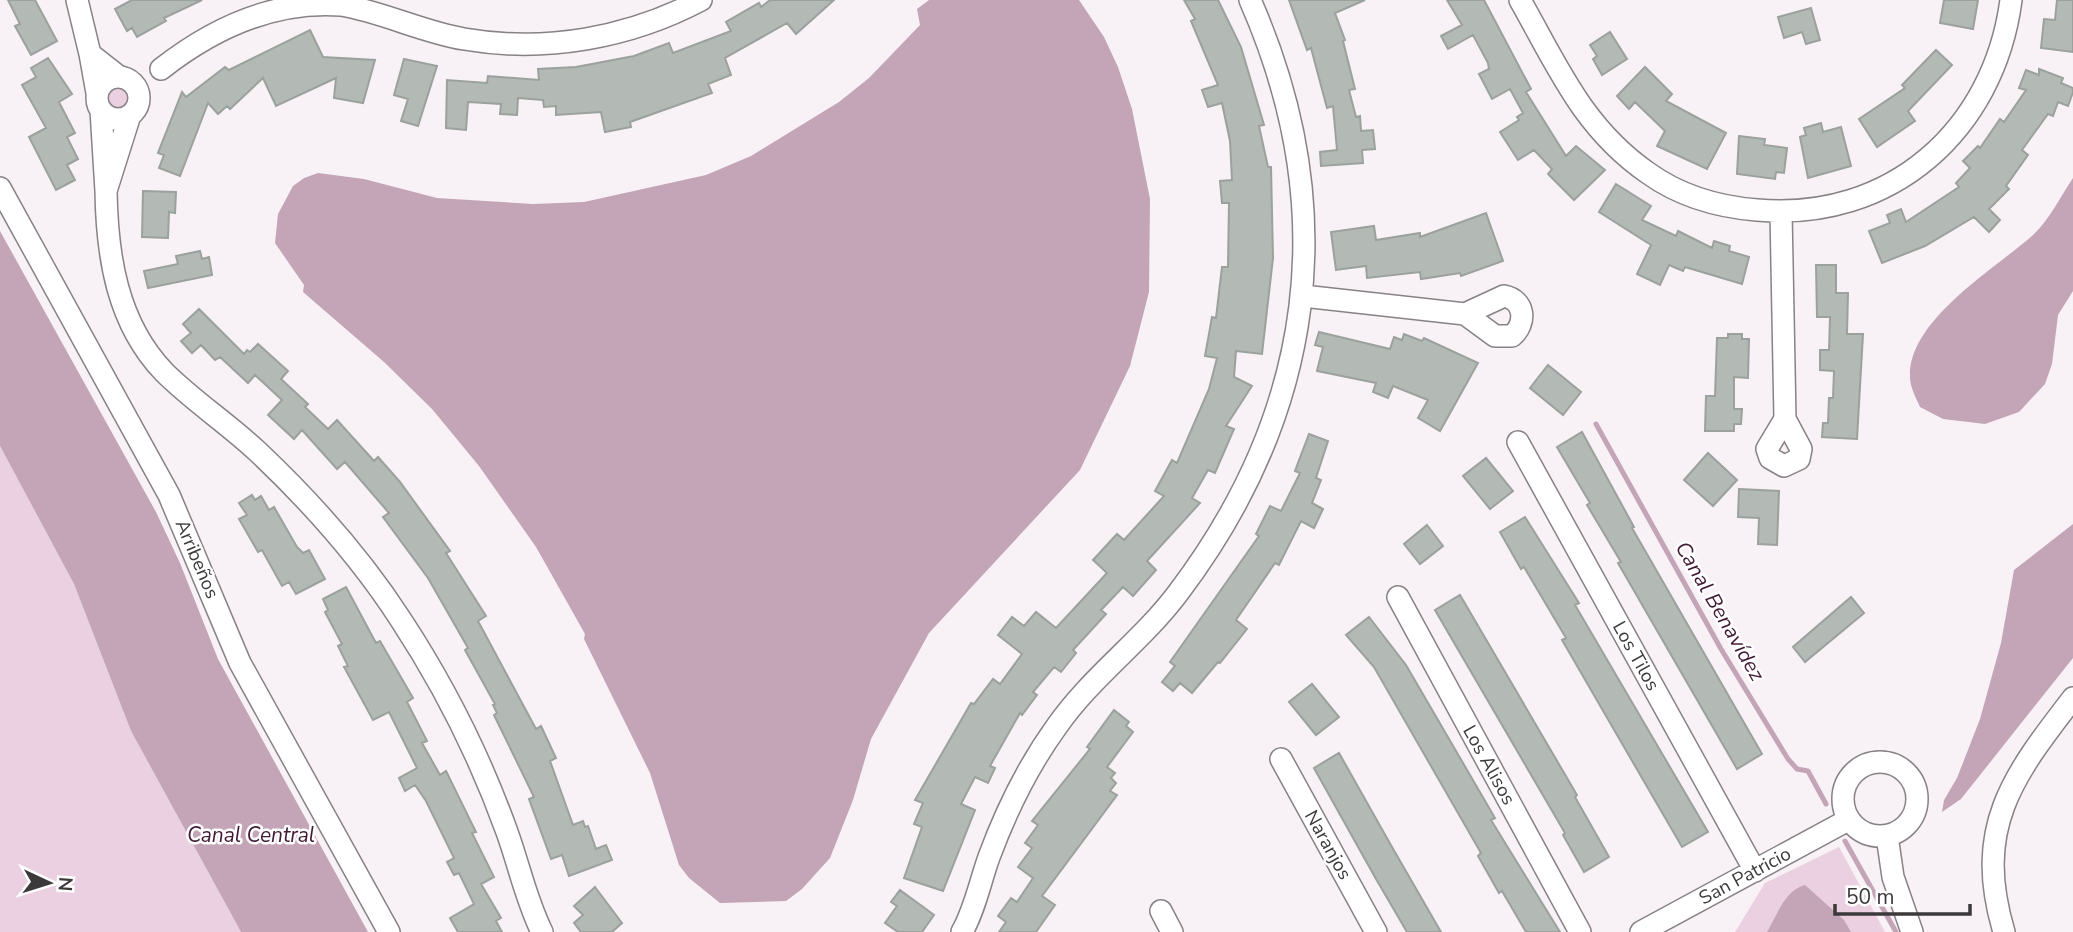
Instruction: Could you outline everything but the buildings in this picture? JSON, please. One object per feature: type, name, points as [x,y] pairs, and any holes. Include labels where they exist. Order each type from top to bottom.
[{"type":"street","points":[[77,0],[99,102],[111,265],[129,319],[162,370],[255,450],[295,489],[368,574],[400,618],[457,716],[486,778],[542,932]]},
{"type":"street","points":[[99,102],[117,119],[130,94],[191,44],[219,28],[281,7],[340,5],[453,37],[503,44],[531,44],[628,31],[701,0]]},
{"type":"street","points":[[962,932],[1008,811],[1057,725],[1112,661],[1176,597],[1228,521],[1266,444],[1283,393],[1303,296],[1304,230],[1294,130],[1280,75],[1250,0]]},
{"type":"street","points":[[1520,0],[1582,110],[1608,142],[1632,162],[1658,180],[1696,198],[1723,206],[1780,212],[1833,206],[1863,197],[1908,174],[1950,138],[1983,93],[1996,66],[2011,0]]},
{"type":"street","points":[[90,54],[130,94]]},
{"type":"street","points":[[99,102],[105,80],[130,94]]},
{"type":"street","points":[[106,191],[130,94]]},
{"type":"street","name":"Arribeños","points":[[0,188],[169,495],[240,663],[390,932]]},
{"type":"street","points":[[1780,212],[1785,419]]},
{"type":"street","points":[[1303,296],[1465,314]]},
{"type":"street","name":"Los Tilos","points":[[1518,442],[1755,871]]},
{"type":"street","name":"Los Alisos","points":[[1398,597],[1580,932]]},
{"type":"street","points":[[2004,932],[1995,894],[1993,840],[1997,822],[2028,756],[2073,698]]},
{"type":"street","name":"Naranjos","points":[[1280,759],[1376,932]]},
{"type":"street","points":[[1872,763],[1895,765],[1912,780],[1917,805],[1905,828],[1887,836],[1868,835],[1849,820],[1843,797],[1852,775],[1872,763]]},
{"type":"street","name":"San Patricio","points":[[1641,932],[1849,820]]},
{"type":"street","points":[[1887,836],[1893,877],[1912,932]]},
{"type":"street","points":[[1161,911],[1172,932]]},
{"type":"shaded area","points":[[118,82],[129,86],[133,97],[129,108],[118,112],[107,108],[103,97],[107,86]]},
{"type":"shaded area","points":[[0,446],[74,584],[131,731],[241,932],[0,932]]},
{"type":"shaded area","points":[[1839,847],[1885,932],[1735,932],[1765,883]]},
{"type":"water","points":[[929,0],[1079,0],[1104,37],[1118,67],[1132,109],[1150,199],[1149,292],[1130,366],[1080,470],[929,633],[871,739],[853,800],[830,858],[802,889],[786,901],[720,903],[689,878],[679,865],[650,773],[584,639],[585,634],[536,547],[479,466],[432,409],[384,362],[303,292],[304,285],[275,243],[278,214],[293,186],[318,173],[364,179],[437,198],[533,204],[584,202],[706,175],[751,156],[839,102],[869,78],[920,25],[917,9]]},
{"type":"water","points":[[2073,178],[2073,291],[2058,315],[2052,364],[2045,384],[2019,412],[1985,424],[1943,419],[1920,407],[1910,377],[1913,356],[1923,336],[1956,297],[2039,229]]},
{"type":"water","name":"Canal Central","points":[[0,231],[156,512],[180,563],[218,659],[368,932],[241,932],[131,731],[74,584],[0,446]]},
{"type":"water","points":[[2073,524],[2073,658],[1961,799],[1942,812],[1944,800],[1957,778],[1980,719],[2001,643],[2014,570]]},
{"type":"water","points":[[1805,885],[1844,920],[1851,932],[1767,932],[1787,898]]},
{"type":"waterway","name":"Canal Benavídez","points":[[1596,424],[1721,649],[1788,759],[1797,769],[1808,771],[1826,804]]},
{"type":"waterway","name":"Canal Benavídez","points":[[1845,841],[1896,932]]}]
